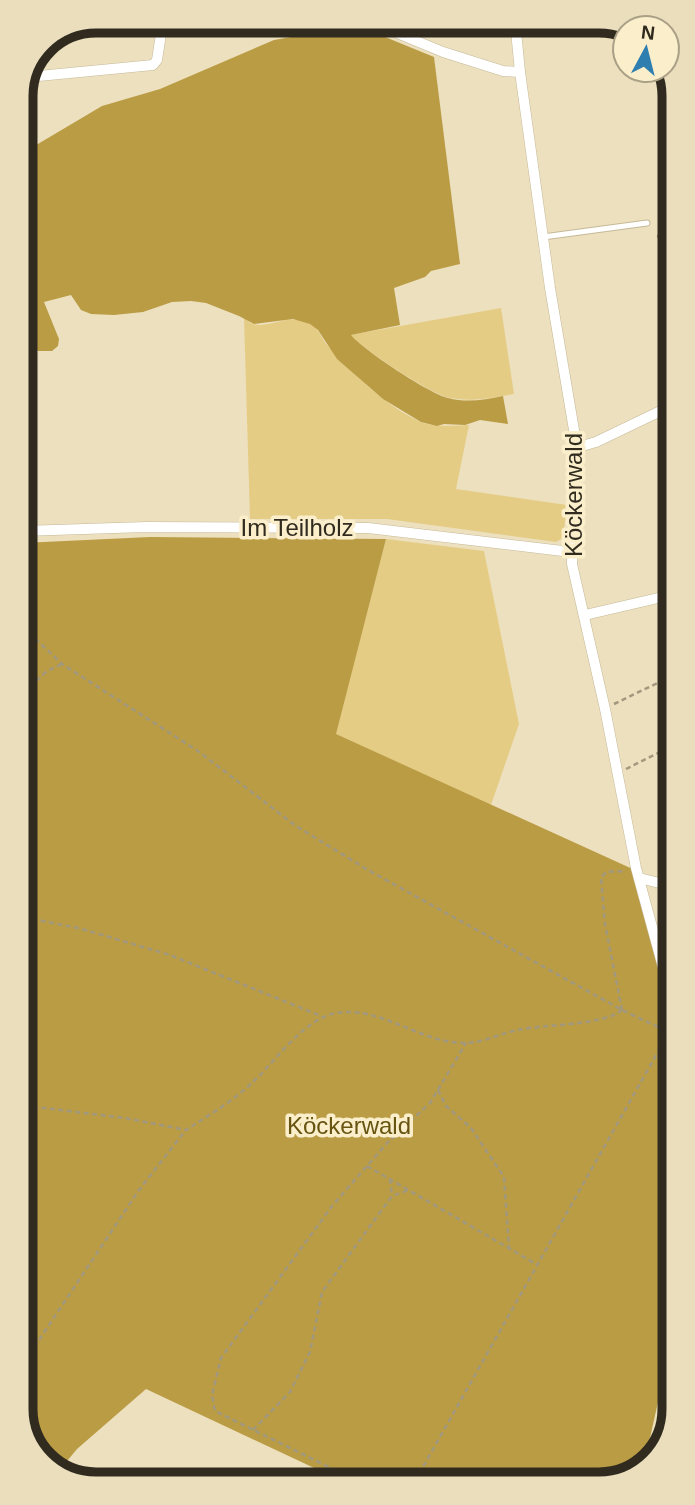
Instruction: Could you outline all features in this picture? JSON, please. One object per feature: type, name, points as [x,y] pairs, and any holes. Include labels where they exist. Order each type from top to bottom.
[{"type":"street","points":[[37,76],[153,65],[157,60],[161,33]]},
{"type":"street","points":[[397,33],[443,52],[503,71],[520,72]]},
{"type":"street","name":"Köckerwald","points":[[517,33],[542,237],[574,430],[571,552],[638,874],[662,963]]},
{"type":"street","points":[[575,448],[596,442],[662,410]]},
{"type":"street","name":"Im Teilholz","points":[[33,531],[146,527],[368,528],[571,552]]},
{"type":"street","points":[[585,615],[662,597]]},
{"type":"street","points":[[638,874],[662,882]]},
{"type":"lane","points":[[542,237],[647,223]]},
{"type":"path","points":[[33,636],[62,664],[198,751],[296,826],[622,1010],[662,1029]]},
{"type":"path","points":[[33,684],[47,671],[62,664]]},
{"type":"path","points":[[605,709],[662,681]]},
{"type":"path","points":[[617,774],[662,751]]},
{"type":"path","points":[[622,1010],[605,924],[601,878],[606,872],[638,874]]},
{"type":"path","points":[[33,918],[82,929],[170,956],[321,1016]]},
{"type":"path","points":[[33,1349],[139,1191],[186,1130],[254,1081],[321,1016],[339,1012],[360,1012],[437,1038],[466,1043],[520,1029],[601,1018],[622,1010]]},
{"type":"path","points":[[339,1472],[215,1411],[212,1395],[221,1358],[332,1206],[388,1142],[430,1103],[466,1043]]},
{"type":"path","points":[[420,1472],[536,1264],[662,1048]]},
{"type":"path","points":[[438,1090],[446,1106],[471,1128],[504,1177],[509,1248]]},
{"type":"path","points":[[33,1107],[124,1118],[186,1130]]},
{"type":"path","points":[[33,1111],[36,1107]]},
{"type":"path","points":[[367,1166],[536,1264]]},
{"type":"path","points":[[390,1179],[392,1196]]},
{"type":"path","points":[[253,1430],[290,1392],[310,1352],[322,1292],[392,1196],[409,1190]]},
{"type":"shaded area","points":[[501,308],[514,394],[475,400],[441,395],[398,371],[350,335]]},
{"type":"shaded area","points":[[244,318],[252,324],[260,325],[288,320],[304,321],[317,330],[348,367],[395,407],[426,424],[469,425],[456,489],[567,505],[563,538],[556,542],[387,519],[250,519]]},
{"type":"shaded area","points":[[386,539],[484,551],[519,724],[491,805],[335,734]]},
{"type":"green space","points":[[314,33],[375,33],[434,57],[460,264],[431,271],[425,277],[394,288],[400,325],[351,335],[382,360],[439,395],[469,401],[503,396],[508,424],[480,420],[465,425],[437,426],[421,422],[383,399],[337,359],[318,330],[310,324],[293,319],[254,324],[206,303],[172,302],[143,312],[91,314],[81,310],[71,295],[44,302],[59,339],[58,346],[52,351],[38,351],[33,343],[33,147],[102,106],[160,89],[274,40]]},
{"type":"green space","name":"Köckerwald","points":[[150,537],[386,539],[336,734],[637,871],[662,971],[662,1384],[648,1448],[637,1459],[611,1471],[599,1472],[323,1472],[146,1389],[77,1449],[65,1463],[44,1444],[34,1421],[33,1409],[33,542]]}]
